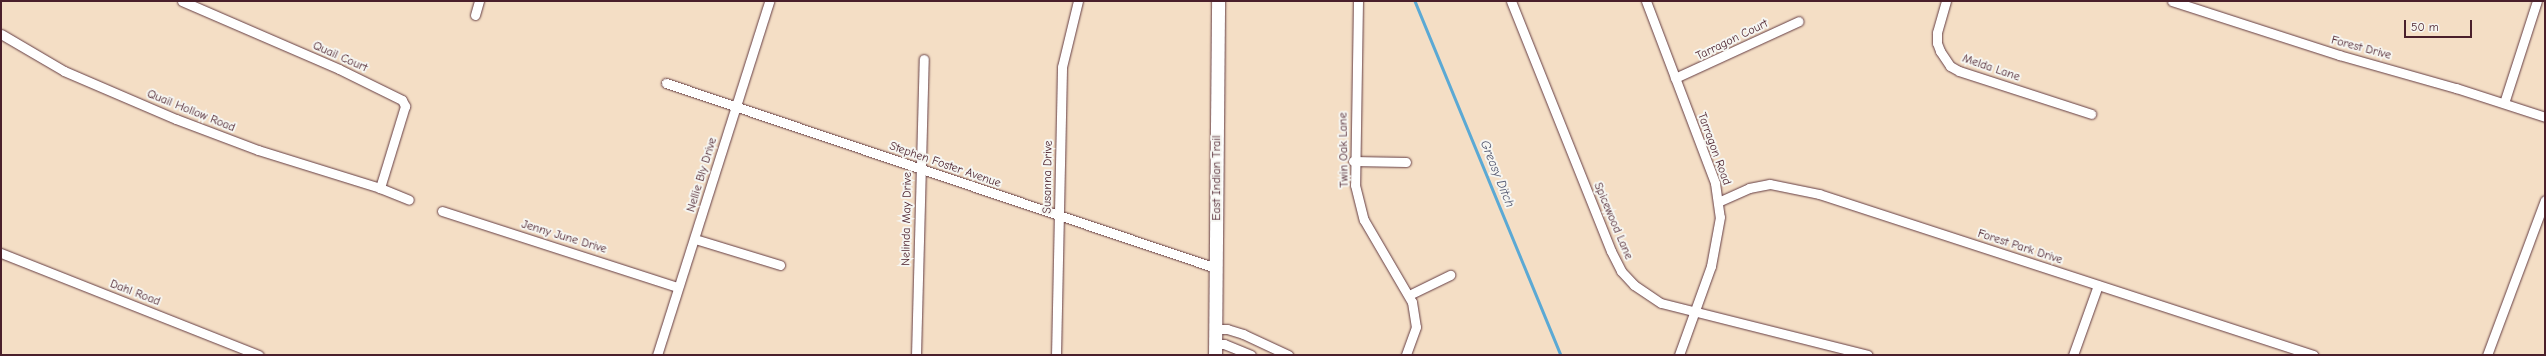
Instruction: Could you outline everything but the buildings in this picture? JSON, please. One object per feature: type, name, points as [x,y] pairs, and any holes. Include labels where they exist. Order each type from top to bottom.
[{"type":"main road","name":"East Indian Trail","points":[[1215,350],[1218,1]]},
{"type":"street","name":"Quail Court","points":[[182,1],[339,69],[402,100],[405,106],[380,188]]},
{"type":"street","points":[[475,15],[479,1]]},
{"type":"street","name":"Nellie Bly Drive","points":[[657,355],[678,287],[695,239],[735,106],[769,1]]},
{"type":"street","name":"Susanna Drive","points":[[1056,355],[1062,67],[1078,1]]},
{"type":"street","name":"Twin Oak Lane","points":[[1358,1],[1353,162],[1354,185],[1364,220],[1409,295],[1416,319],[1416,327],[1406,355]]},
{"type":"street","name":"Spicewood Lane","points":[[1511,1],[1615,261],[1634,286],[1647,296],[1661,303],[1868,355]]},
{"type":"street","name":"Tarragon Road","points":[[1646,1],[1715,183],[1720,216],[1713,254],[1679,355]]},
{"type":"street","name":"Melda Lane","points":[[1946,1],[1937,33],[1937,43],[1940,51],[1950,66],[1959,71],[2091,114]]},
{"type":"street","name":"Forest Drive","points":[[2172,1],[2338,55],[2504,103],[2545,117]]},
{"type":"street","points":[[2504,103],[2538,1]]},
{"type":"street","name":"Tarragon Court","points":[[1675,78],[1799,21]]},
{"type":"street","name":"Quail Hollow Road","points":[[1,34],[64,71],[176,119],[258,150],[380,188]]},
{"type":"street","name":"Nelinda May Drive","points":[[916,355],[924,59]]},
{"type":"street","name":"Stephen Foster Avenue","points":[[666,83],[1216,268]]},
{"type":"street","points":[[1353,162],[1406,162]]},
{"type":"street","name":"Forest Park Drive","points":[[1718,202],[1762,185],[1790,186],[1819,194],[2313,355]]},
{"type":"street","points":[[380,188],[409,200]]},
{"type":"street","points":[[2487,355],[2545,200]]},
{"type":"street","name":"Jenny June Drive","points":[[442,211],[678,287]]},
{"type":"street","points":[[695,239],[780,265]]},
{"type":"street","name":"Dahl Road","points":[[1,253],[259,355]]},
{"type":"street","points":[[1409,295],[1450,275]]},
{"type":"street","points":[[2073,355],[2098,285]]},
{"type":"street","points":[[1216,328],[1227,329],[1243,334],[1288,355]]},
{"type":"street","points":[[1215,350],[1224,344],[1251,355]]},
{"type":"waterway","name":"Greasy Ditch","points":[[1415,1],[1561,355]]}]
